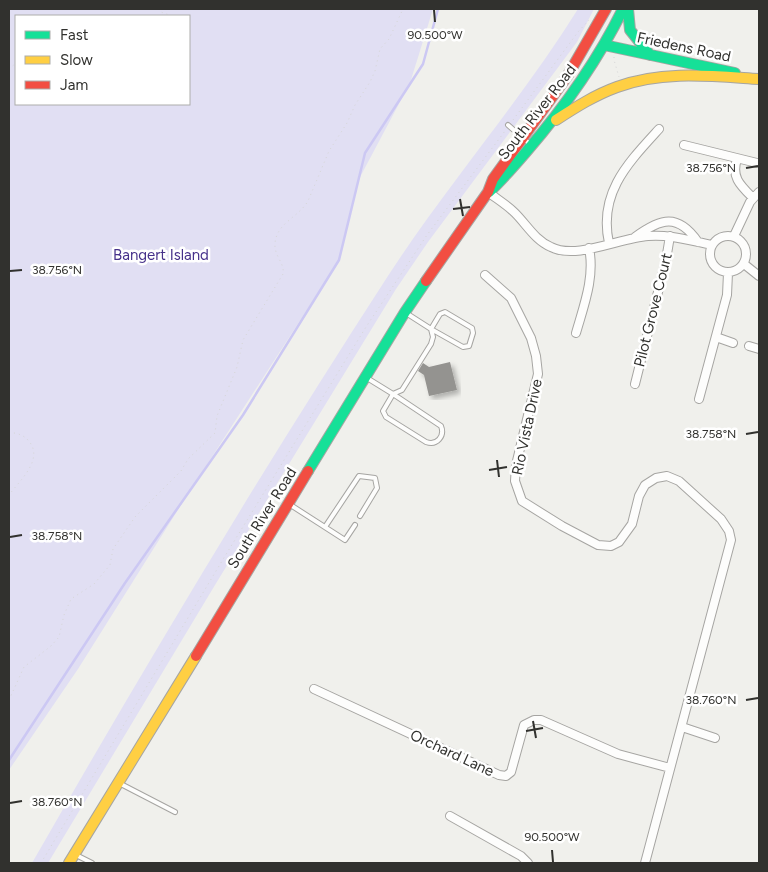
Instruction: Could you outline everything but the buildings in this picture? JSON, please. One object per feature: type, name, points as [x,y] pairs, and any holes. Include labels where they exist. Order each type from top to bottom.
[{"type":"main road","name":"South River Road","points":[[72,859],[117,782],[405,312],[488,192],[498,184],[592,37],[606,9]]},
{"type":"main road","points":[[526,140],[589,56],[604,45],[603,32],[612,9]]},
{"type":"main road","name":"South River Road","points":[[526,140],[549,125],[581,83],[623,9]]},
{"type":"main road","points":[[628,9],[630,30],[650,55]]},
{"type":"main road","name":"Friedens Road","points":[[604,45],[759,79]]},
{"type":"main road","points":[[549,125],[592,97],[622,85],[649,78],[672,76],[759,79]]},
{"type":"street","points":[[610,243],[607,233],[607,218],[617,181],[627,164],[659,129]]},
{"type":"street","points":[[684,145],[757,163]]},
{"type":"street","points":[[736,158],[735,178],[740,186],[753,198]]},
{"type":"street","points":[[488,192],[515,213],[539,240],[549,247],[567,251],[650,236],[670,236],[712,245]]},
{"type":"street","points":[[734,236],[753,198],[759,192]]},
{"type":"street","points":[[635,238],[652,225],[661,222],[672,222],[685,226],[698,242]]},
{"type":"street","name":"Pilot Grove Court","points":[[635,384],[666,260],[670,236]]},
{"type":"street","points":[[734,236],[740,240],[745,248],[746,255],[744,264],[738,270],[728,273],[719,270],[712,264],[710,255],[712,245],[722,237],[734,236]]},
{"type":"street","points":[[576,333],[592,276],[589,248]]},
{"type":"street","points":[[744,264],[759,276]]},
{"type":"street","points":[[699,400],[727,295],[728,273]]},
{"type":"street","name":"Rio Vista Drive","points":[[485,276],[511,298],[531,338],[536,356],[538,374],[516,465],[515,481],[522,501],[562,526],[598,545],[611,546],[619,542],[632,524],[639,496],[645,485],[656,478],[668,476],[679,481],[708,506],[730,531],[731,540],[645,863]]},
{"type":"street","points":[[716,337],[733,343]]},
{"type":"street","points":[[749,346],[759,349]]},
{"type":"street","name":"Orchard Lane","points":[[314,689],[499,775],[506,776],[512,772],[524,725],[534,720],[541,720],[618,754],[670,768]]},
{"type":"street","points":[[682,727],[715,738]]},
{"type":"street","points":[[450,816],[521,856],[528,863]]},
{"type":"lane","points":[[508,125],[526,140]]},
{"type":"lane","points":[[366,376],[393,394],[442,426],[442,434],[437,442],[432,444],[426,442],[386,417],[384,408],[393,394],[402,390],[431,344],[433,337],[432,329],[440,314],[446,312],[470,327],[473,333],[469,346],[465,348],[432,329],[405,312]]},
{"type":"lane","points":[[325,527],[359,476],[375,478],[378,488],[360,516]]},
{"type":"lane","points":[[289,504],[345,540],[355,525]]},
{"type":"lane","points":[[117,782],[175,812]]},
{"type":"lane","points":[[72,859],[92,863]]},
{"type":"path","points":[[158,9],[170,15]]},
{"type":"path","points":[[9,700],[24,667],[52,646],[59,637],[64,615],[71,599],[94,584],[110,565],[113,549],[135,517],[181,471],[188,458],[215,433],[217,416],[237,367],[243,340],[284,274],[283,265],[276,255],[274,246],[278,232],[308,201],[329,151],[348,123],[355,105],[370,82],[375,71],[380,49],[389,39],[403,9]]},
{"type":"path","points":[[41,863],[225,556],[366,327],[427,235],[578,32],[594,15]]},
{"type":"path","points":[[616,48],[614,60],[622,85]]},
{"type":"path","points":[[9,433],[13,432],[26,438],[32,445],[34,454],[25,476],[9,495]]},
{"type":"green space","name":"Bangert Island","points":[[9,9],[433,9],[410,83],[359,179],[339,260],[78,669],[9,770]]},
{"type":"green space","points":[[578,9],[594,9],[577,42],[428,242],[396,289],[48,863],[32,863],[205,569],[294,423],[386,279],[433,211],[532,77]]},
{"type":"waterway","points":[[9,760],[125,583],[243,415],[339,260],[365,153],[423,64],[438,9]]},
{"type":"traffic: fast","points":[[489,192],[554,119],[591,66],[623,9]]},
{"type":"traffic: fast","points":[[628,9],[630,30],[650,55]]},
{"type":"traffic: fast","points":[[604,45],[735,73]]},
{"type":"traffic: fast","points":[[308,471],[426,281]]},
{"type":"traffic: slow","points":[[556,120],[601,94],[617,87],[652,78],[687,76],[759,79]]},
{"type":"traffic: slow","points":[[69,863],[196,656]]},
{"type":"traffic: jam","points":[[426,281],[488,192],[493,179],[568,75],[606,9]]},
{"type":"traffic: jam","points":[[196,656],[308,471]]}]
